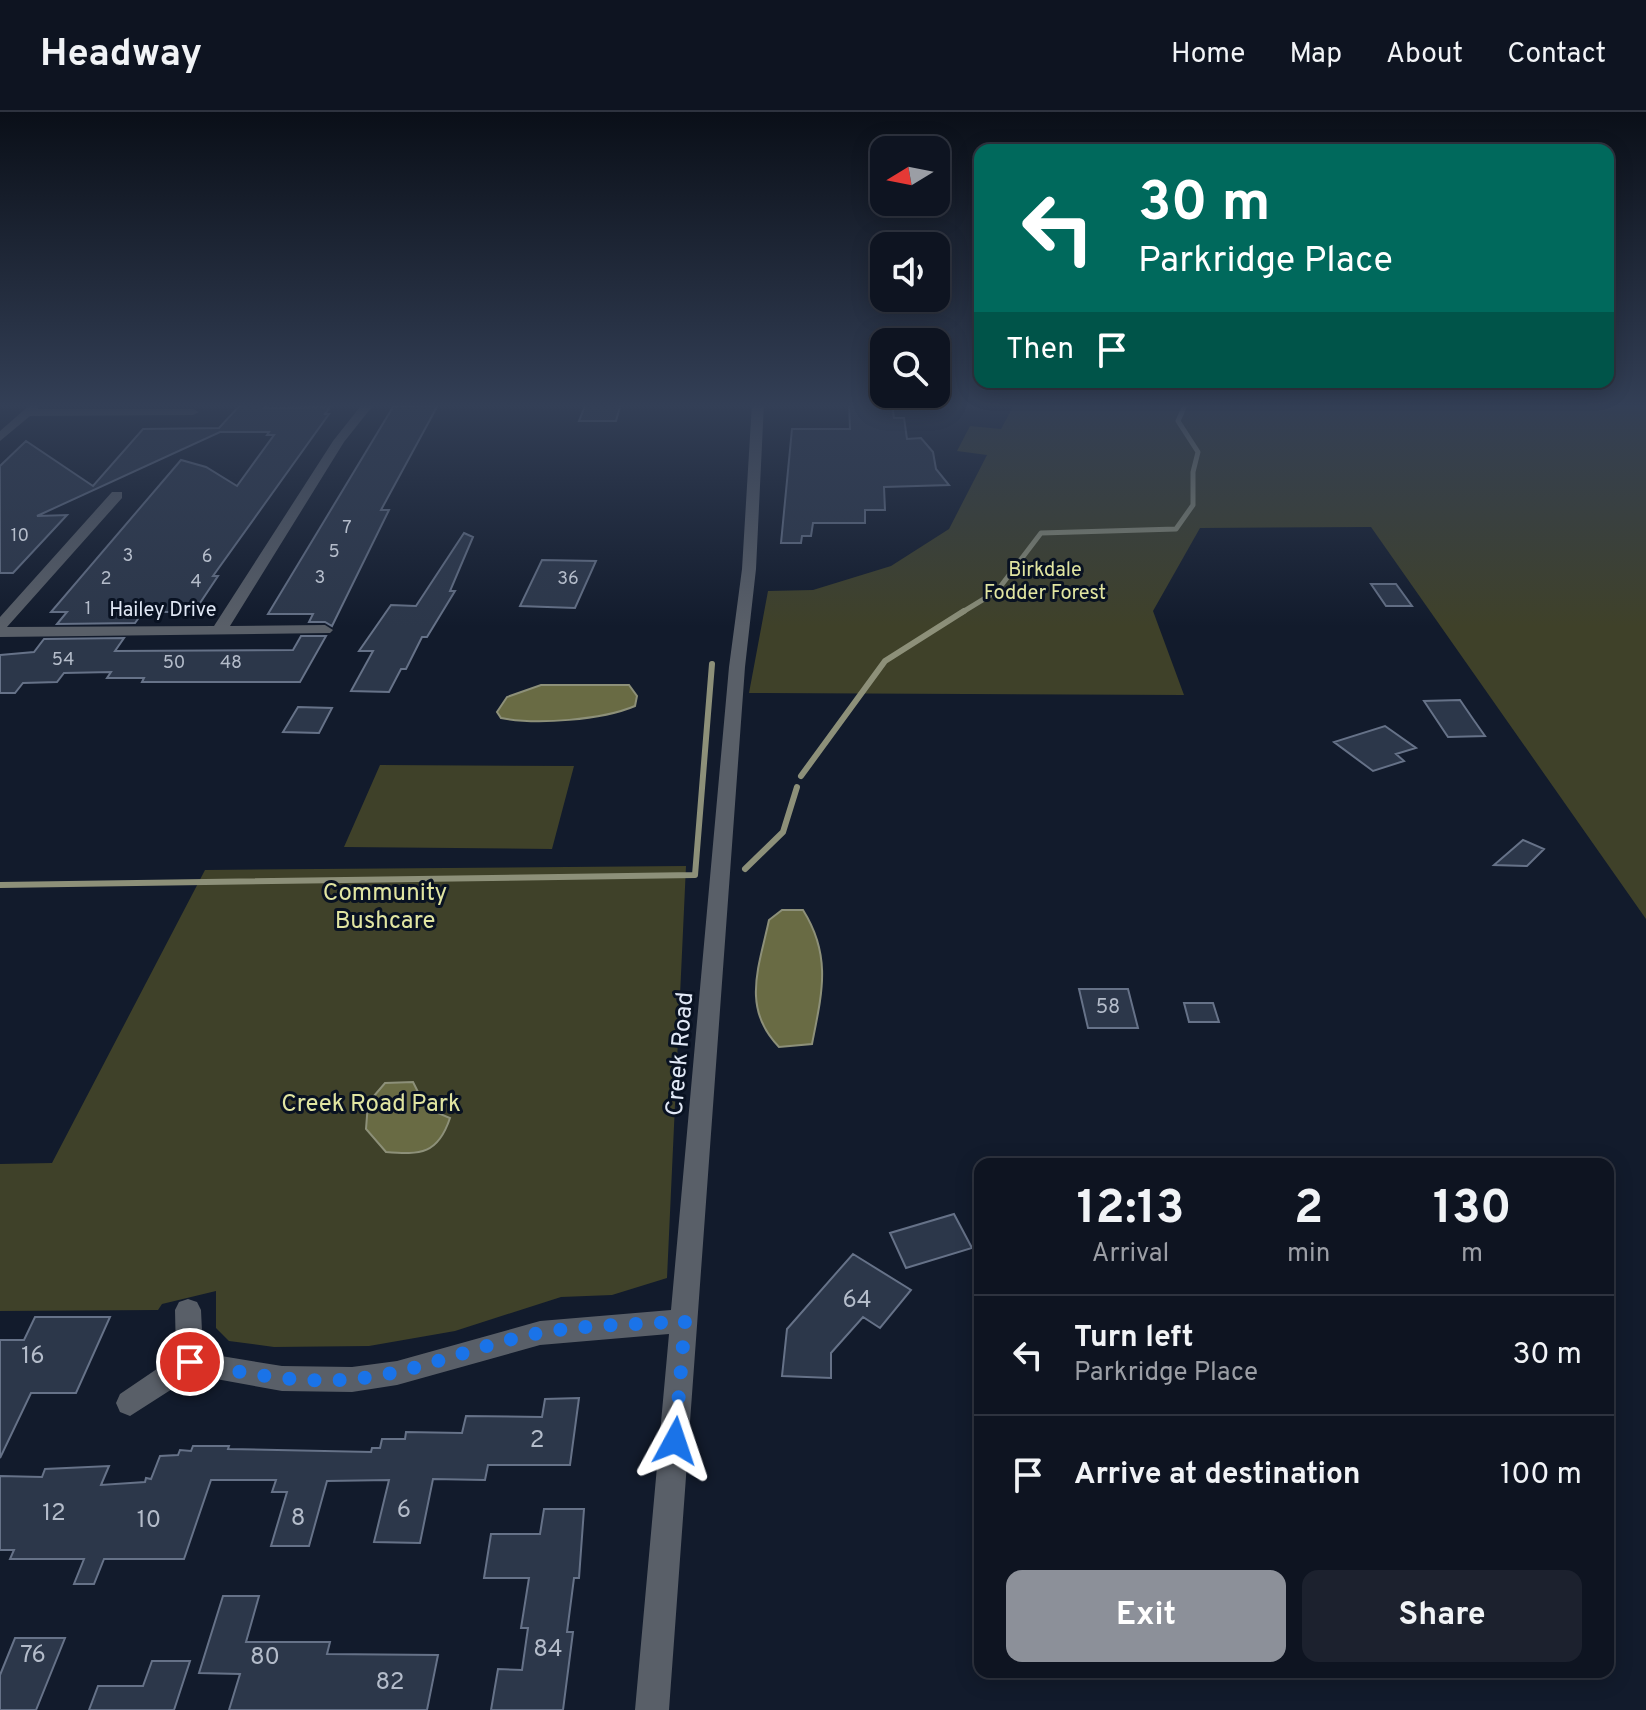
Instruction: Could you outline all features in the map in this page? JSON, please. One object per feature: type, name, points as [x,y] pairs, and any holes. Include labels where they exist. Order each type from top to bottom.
[{"type":"street","points":[[219,631],[316,478]]},
{"type":"street","name":"Creek Road","points":[[652,1710],[737,667],[749,569],[754,478]]},
{"type":"street","points":[[0,629],[117,495]]},
{"type":"street","name":"Hailey Drive","points":[[0,629],[325,630]]},
{"type":"street","points":[[188,1310],[190,1362]]},
{"type":"street","points":[[130,1403],[190,1362],[299,1381],[343,1379],[377,1376],[500,1341],[545,1332],[685,1321]]},
{"type":"green space","name":"Birkdale Fodder Forest","points":[[975,478],[1646,478],[1646,919],[1371,527],[1200,528],[1153,611],[1184,695],[749,693],[768,591],[813,590],[891,566],[949,529]]},
{"type":"green space","points":[[380,765],[574,766],[552,849],[344,847]]},
{"type":"green space","name":"Creek Road Park","points":[[686,866],[667,1278],[612,1295],[561,1297],[455,1331],[369,1346],[274,1347],[229,1341],[216,1328],[216,1291],[162,1304],[158,1310],[0,1311],[0,1164],[52,1163],[205,870]]},
{"type":"shaded area","points":[[541,685],[629,685],[637,696],[635,706],[588,718],[532,721],[501,718],[497,712],[507,697]]},
{"type":"shaded area","points":[[782,910],[803,910],[818,943],[822,975],[812,1044],[779,1047],[767,1032],[756,1002],[758,971],[769,920]]},
{"type":"shaded area","points":[[413,1082],[426,1108],[450,1118],[440,1139],[427,1150],[386,1152],[366,1129],[368,1103],[385,1083]]},
{"type":"building","points":[[0,478],[80,478],[93,486],[100,478],[121,478],[37,516],[67,515],[13,573],[0,573]]},
{"type":"building","points":[[166,478],[223,478],[237,486],[243,478],[283,478],[213,576],[218,576],[194,612],[143,612],[135,623],[57,624],[67,612],[51,612]]},
{"type":"building","points":[[350,478],[399,478],[381,510],[389,510],[332,626],[325,622],[309,622],[313,614],[268,614]]},
{"type":"building","points":[[787,478],[943,478],[949,485],[884,487],[885,510],[865,510],[865,523],[813,523],[811,536],[802,536],[801,543],[781,543]]},
{"type":"building","points":[[464,533],[473,537],[450,591],[455,591],[427,637],[422,637],[406,669],[401,669],[389,692],[351,691],[373,651],[359,651],[391,605],[416,606]]},
{"type":"building","points":[[542,560],[596,561],[575,608],[520,606]]},
{"type":"building","points":[[1371,584],[1396,584],[1412,606],[1386,606]]},
{"type":"building","points":[[301,636],[326,636],[300,682],[142,682],[144,678],[107,678],[111,672],[64,673],[57,682],[23,683],[15,693],[0,693],[0,655],[34,652],[44,639],[124,638],[115,651],[293,650]]},
{"type":"building","points":[[1460,700],[1485,736],[1448,737],[1424,701]]},
{"type":"building","points":[[298,707],[332,708],[319,733],[283,732]]},
{"type":"building","points":[[1385,726],[1416,748],[1396,754],[1404,761],[1373,771],[1334,742]]},
{"type":"building","points":[[1523,840],[1544,849],[1527,866],[1494,865]]},
{"type":"building","points":[[1079,989],[1128,989],[1138,1028],[1088,1028]]},
{"type":"building","points":[[1184,1003],[1213,1003],[1219,1022],[1189,1022]]},
{"type":"building","points":[[954,1214],[972,1248],[906,1268],[890,1233]]},
{"type":"building","points":[[853,1254],[911,1290],[880,1328],[863,1317],[831,1353],[831,1378],[782,1376],[787,1329]]},
{"type":"building","points":[[35,1317],[110,1317],[76,1393],[31,1393],[0,1458],[0,1340],[24,1340]]},
{"type":"building","points":[[579,1398],[570,1465],[488,1465],[485,1480],[433,1479],[420,1543],[374,1542],[389,1480],[327,1481],[309,1546],[271,1546],[287,1492],[272,1492],[276,1480],[211,1480],[184,1559],[104,1559],[94,1584],[74,1584],[84,1559],[10,1559],[14,1550],[0,1550],[0,1476],[42,1477],[45,1469],[109,1466],[101,1485],[145,1482],[146,1478],[151,1479],[160,1456],[178,1455],[180,1450],[191,1451],[193,1446],[371,1452],[372,1448],[380,1448],[382,1439],[405,1439],[406,1432],[462,1433],[466,1416],[542,1417],[545,1399]]},
{"type":"building","points":[[544,1509],[584,1509],[579,1578],[574,1578],[567,1632],[573,1632],[563,1710],[491,1710],[498,1669],[522,1670],[528,1628],[521,1628],[529,1578],[484,1578],[491,1534],[540,1534]]},
{"type":"building","points":[[223,1596],[259,1596],[246,1642],[330,1642],[327,1654],[438,1655],[427,1710],[229,1710],[240,1674],[199,1673]]},
{"type":"building","points":[[15,1638],[65,1638],[36,1710],[0,1710],[0,1675]]},
{"type":"building","points":[[152,1661],[190,1661],[174,1710],[89,1710],[98,1686],[143,1686]]},
{"type":"waterway","points":[[961,613],[997,591],[1041,533],[1176,529],[1193,505],[1193,478]]},
{"type":"waterway","points":[[801,776],[885,661],[964,611]]},
{"type":"waterway","points":[[0,885],[695,875],[712,664]]},
{"type":"waterway","points":[[745,869],[783,832],[797,787]]},
{"type":"route","points":[[190,1362],[299,1381],[343,1379],[377,1376],[500,1341],[545,1332],[685,1321],[675,1441]]},
{"type":"park label","name":"Community Bushcare","points":[[385,908]]}]
